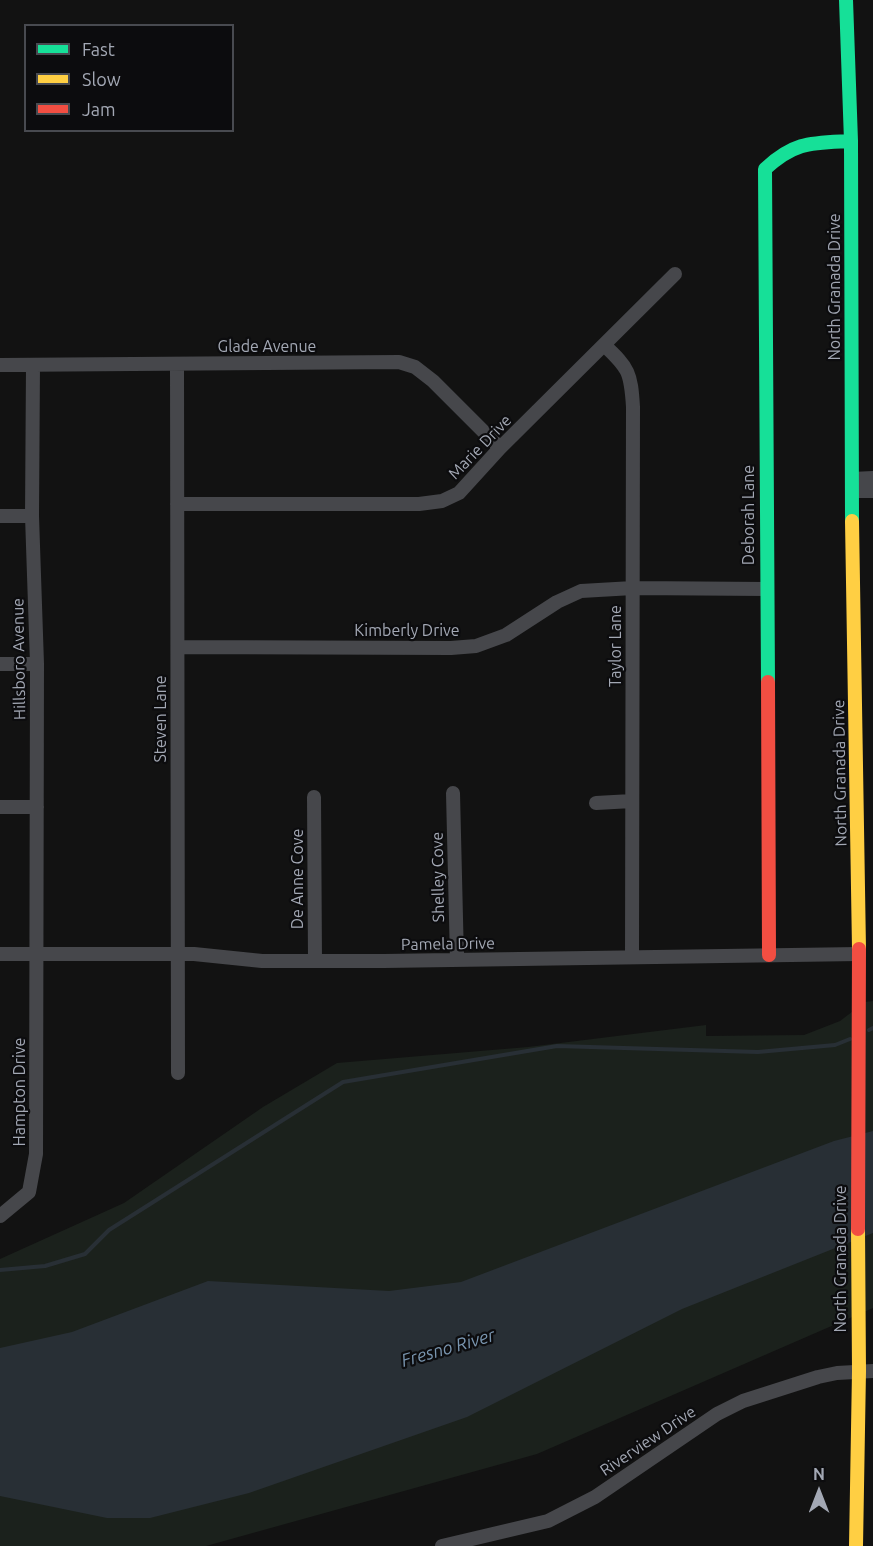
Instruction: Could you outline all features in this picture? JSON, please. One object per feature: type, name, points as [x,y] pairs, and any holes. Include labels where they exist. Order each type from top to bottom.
[{"type":"street","name":"North Granada Drive","points":[[846,0],[851,141],[852,485],[860,954],[857,1108],[856,1546]]},
{"type":"street","name":"Deborah Lane","points":[[769,955],[765,169],[779,154],[797,144],[851,141]]},
{"type":"street","name":"Marie Drive","points":[[177,504],[419,504],[442,501],[459,493],[500,448],[675,274]]},
{"type":"street","name":"Taylor Lane","points":[[604,345],[623,362],[631,380],[633,407],[632,957]]},
{"type":"street","name":"Glade Avenue","points":[[0,365],[399,362],[415,367],[433,381],[500,448]]},
{"type":"street","name":"Steven Lane","points":[[177,364],[178,1073]]},
{"type":"street","name":"Hillsboro Avenue","points":[[33,365],[32,516],[37,664],[37,954]]},
{"type":"street","points":[[852,485],[873,478]]},
{"type":"street","points":[[852,485],[873,491]]},
{"type":"street","points":[[0,516],[32,516]]},
{"type":"street","name":"Kimberly Drive","points":[[177,647],[450,648],[476,646],[506,635],[557,602],[581,591],[633,588],[766,589]]},
{"type":"street","points":[[0,664],[37,664]]},
{"type":"street","name":"Shelley Cove","points":[[453,793],[457,960]]},
{"type":"street","name":"De Anne Cove","points":[[314,797],[315,962]]},
{"type":"street","points":[[596,803],[632,801]]},
{"type":"street","points":[[0,807],[37,807]]},
{"type":"street","name":"Pamela Drive","points":[[0,954],[178,954],[262,962],[315,962],[860,954]]},
{"type":"street","name":"Hampton Drive","points":[[0,1216],[29,1192],[36,1154],[37,954]]},
{"type":"street","name":"Riverview Drive","points":[[442,1546],[548,1521],[595,1497],[717,1414],[743,1401],[818,1377],[837,1373],[873,1371]]},
{"type":"shaded area","points":[[873,1001],[873,1308],[537,1454],[206,1546],[0,1546],[0,1259],[124,1203],[263,1107],[337,1063],[528,1047],[706,1025],[706,1036],[804,1035],[840,1021],[865,1002]]},
{"type":"water","name":"Fresno River","points":[[873,1131],[873,1233],[682,1309],[467,1417],[249,1493],[150,1518],[107,1518],[0,1496],[0,1348],[72,1332],[208,1281],[389,1291],[461,1282],[834,1141]]},
{"type":"waterway","points":[[869,1030],[873,1028]]},
{"type":"waterway","points":[[0,1270],[45,1266],[85,1254],[109,1230],[343,1082],[557,1046],[758,1052],[835,1045],[850,1039]]},
{"type":"traffic: fast","points":[[846,0],[851,141],[852,521]]},
{"type":"traffic: fast","points":[[768,682],[765,169],[795,148],[815,143],[851,141]]},
{"type":"traffic: slow","points":[[852,521],[859,949]]},
{"type":"traffic: slow","points":[[856,1546],[859,1371],[858,1229]]},
{"type":"traffic: jam","points":[[768,682],[769,955]]},
{"type":"traffic: jam","points":[[858,1229],[859,949]]}]
